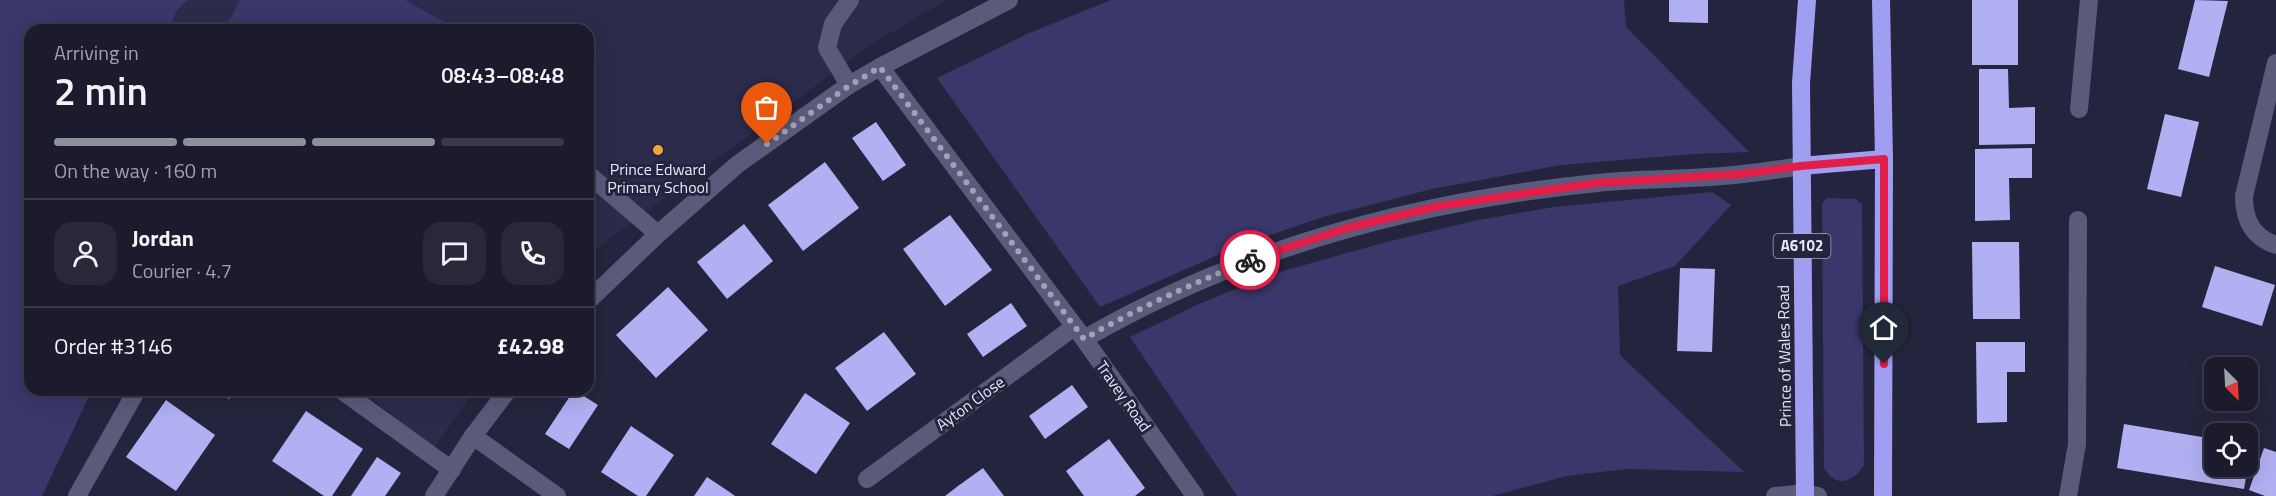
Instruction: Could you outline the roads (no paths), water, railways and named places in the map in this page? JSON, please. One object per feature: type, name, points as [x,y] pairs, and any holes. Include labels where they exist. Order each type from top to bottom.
[{"type":"highway","name":"Prince of Wales Road","points":[[1808,0],[1801,83],[1801,166],[1809,495]]},
{"type":"highway","points":[[1881,0],[1884,159],[1883,496]]},
{"type":"highway","points":[[1801,166],[1884,159]]},
{"type":"street","points":[[849,86],[827,48],[833,24],[850,0]]},
{"type":"street","points":[[594,295],[658,234],[738,164],[880,67],[1009,0]]},
{"type":"street","points":[[2079,109],[2089,0]]},
{"type":"street","points":[[2276,63],[2244,196],[2244,211],[2249,225],[2259,237],[2276,245]]},
{"type":"street","name":"Travey Road","points":[[880,67],[1079,333],[1195,496]]},
{"type":"street","name":"Ayton Close","points":[[867,479],[1079,333],[1260,256],[1347,228],[1427,208],[1597,183],[1741,174],[1801,166]]},
{"type":"street","points":[[594,179],[658,234]]},
{"type":"street","points":[[2068,496],[2077,444],[2078,220]]},
{"type":"street","points":[[77,496],[134,396]]},
{"type":"street","points":[[349,396],[452,470]]},
{"type":"street","points":[[434,496],[473,436],[503,396]]},
{"type":"street","points":[[473,436],[557,496]]},
{"type":"street","points":[[1775,496],[1809,495]]},
{"type":"place","name":"Prince Edward Primary School","points":[[658,150]]}]
